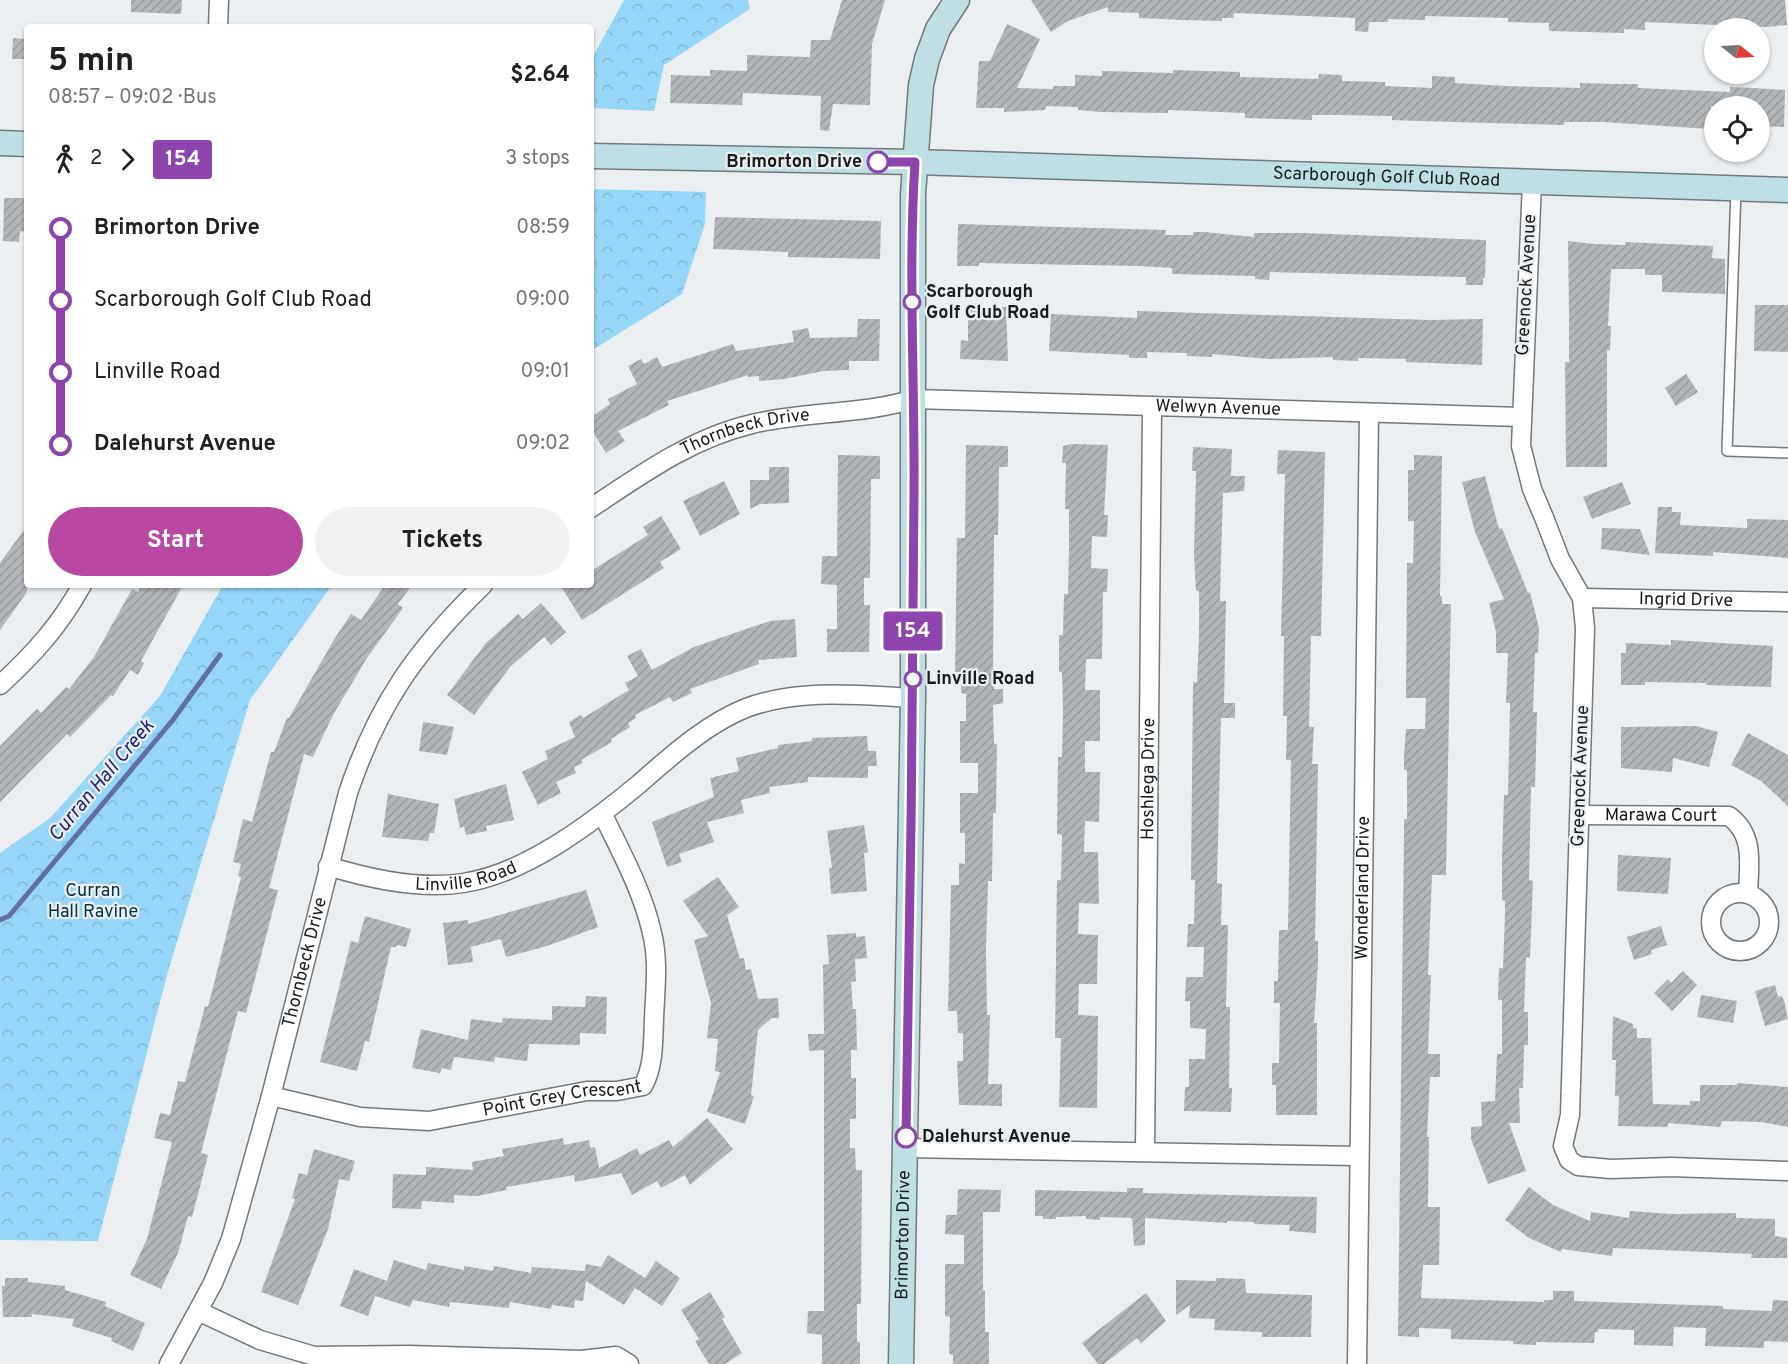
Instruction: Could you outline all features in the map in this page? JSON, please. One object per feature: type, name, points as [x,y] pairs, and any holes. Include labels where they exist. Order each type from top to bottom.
[{"type":"street","points":[[218,24],[219,0]]},
{"type":"street","name":"Brimorton Drive","points":[[902,1364],[913,698],[914,399],[911,282],[915,162],[921,85],[927,59],[938,29],[957,0]]},
{"type":"street","points":[[0,143],[24,144]]},
{"type":"street","name":"Scarborough Golf Club Road","points":[[594,156],[915,162],[1788,190]]},
{"type":"street","name":"Greenock Avenue","points":[[1532,183],[1521,446],[1532,489],[1560,559],[1582,598],[1585,627],[1570,1115],[1563,1146],[1569,1160],[1578,1166],[1611,1169],[1671,1167],[1788,1171]]},
{"type":"street","name":"Welwyn Avenue","points":[[914,399],[1152,408],[1521,417]]},
{"type":"street","name":"Thornbeck Drive","points":[[594,506],[670,456],[736,428],[800,416],[892,406],[914,399]]},
{"type":"street","name":"Hoshlega Drive","points":[[1145,1151],[1152,408]]},
{"type":"street","name":"Wonderland Drive","points":[[1357,1364],[1369,414]]},
{"type":"street","points":[[0,685],[36,653],[51,636],[80,588]]},
{"type":"street","name":"Thornbeck Drive","points":[[169,1364],[198,1311],[231,1239],[271,1096],[328,866],[360,756],[404,673],[434,635],[480,588]]},
{"type":"street","name":"Ingrid Drive","points":[[1582,598],[1788,602]]},
{"type":"street","name":"Linville Road","points":[[328,866],[356,875],[411,883],[462,883],[515,866],[603,815],[679,749],[726,718],[746,709],[766,702],[806,696],[844,694],[913,698]]},
{"type":"street","name":"Point Grey Crescent","points":[[271,1096],[360,1117],[429,1121],[587,1091],[616,1091],[643,1086],[649,1076],[653,1052],[656,962],[653,933],[637,889],[603,815]]},
{"type":"street","name":"Marawa Court","points":[[1580,815],[1729,816],[1739,823],[1748,838],[1748,894]]},
{"type":"street","points":[[906,1148],[1359,1156]]},
{"type":"street","points":[[198,1311],[260,1340],[314,1356],[409,1355],[580,1360],[616,1356],[629,1364]]},
{"type":"lane","points":[[1736,189],[1726,451],[1788,453]]},
{"type":"green space","points":[[624,0],[748,0],[750,9],[664,65],[654,111],[594,108],[594,55]]},
{"type":"green space","points":[[594,189],[706,192],[705,224],[682,294],[594,349]]},
{"type":"green space","name":"Curran Hall Ravine","points":[[221,588],[330,588],[250,700],[167,975],[98,1241],[0,1240],[0,853],[50,818],[160,696]]},
{"type":"building","points":[[131,0],[182,0],[181,14],[131,12]]},
{"type":"building","points":[[842,0],[885,0],[872,44],[870,105],[833,104],[829,131],[820,130],[821,96],[743,93],[742,105],[670,103],[671,75],[710,76],[710,70],[747,71],[747,55],[810,57],[811,40],[830,40]]},
{"type":"building","points":[[1031,0],[1785,0],[1787,25],[1770,27],[1770,18],[1704,18],[1704,24],[1645,22],[1645,30],[1624,29],[1624,33],[1549,31],[1549,23],[1508,22],[1508,18],[1425,16],[1425,20],[1388,19],[1388,22],[1369,22],[1368,32],[1355,31],[1355,18],[1234,13],[1233,18],[1222,18],[1222,21],[1182,20],[1139,18],[1139,13],[1108,12],[1108,7],[1068,21],[1051,32]]},
{"type":"building","points":[[1007,24],[1040,39],[1017,88],[1053,89],[1053,86],[1075,86],[1075,75],[1102,76],[1102,71],[1173,73],[1173,70],[1240,72],[1240,77],[1318,79],[1319,74],[1342,75],[1342,81],[1385,82],[1385,86],[1432,88],[1432,76],[1455,77],[1455,83],[1506,86],[1580,88],[1580,83],[1638,84],[1638,88],[1730,92],[1730,87],[1753,88],[1785,90],[1784,127],[1770,126],[1770,96],[1704,96],[1704,129],[1603,122],[1564,122],[1564,125],[1392,120],[1392,116],[1312,115],[1312,120],[1245,118],[1245,113],[1168,110],[1168,113],[1101,112],[1078,110],[1078,107],[1046,106],[1045,110],[1004,112],[1004,108],[976,108],[979,61],[990,61]]},
{"type":"building","points":[[13,38],[24,39],[24,59],[12,59]]},
{"type":"building","points":[[4,198],[24,198],[24,232],[20,231],[19,242],[3,241]]},
{"type":"building","points":[[715,217],[881,221],[880,259],[788,257],[788,252],[713,249]]},
{"type":"building","points":[[958,224],[1166,230],[1165,235],[1193,235],[1193,232],[1204,232],[1254,237],[1254,233],[1303,233],[1486,240],[1485,278],[1483,278],[1483,285],[1466,285],[1466,277],[1270,272],[1269,280],[1255,279],[1255,276],[1172,274],[1172,268],[1139,266],[979,263],[979,266],[957,266]]},
{"type":"building","points":[[1568,241],[1594,244],[1625,245],[1625,242],[1713,246],[1712,258],[1725,259],[1725,294],[1662,292],[1662,275],[1645,275],[1645,269],[1611,269],[1608,326],[1611,326],[1610,351],[1607,350],[1607,467],[1566,467],[1565,362],[1569,362]]},
{"type":"building","points":[[1755,305],[1788,305],[1788,352],[1754,351]]},
{"type":"building","points":[[968,307],[1006,307],[1008,361],[960,359],[961,340],[968,341]]},
{"type":"building","points":[[1137,311],[1431,320],[1483,319],[1482,365],[1406,362],[1406,359],[1358,358],[1358,361],[1333,360],[1333,357],[1269,359],[1147,352],[1147,358],[1129,358],[1129,355],[1049,351],[1051,314],[1137,318]]},
{"type":"building","points":[[858,319],[880,319],[879,361],[849,361],[849,370],[823,371],[784,379],[759,381],[759,376],[748,377],[748,375],[667,401],[669,405],[618,431],[625,441],[606,453],[594,434],[594,415],[610,404],[608,399],[637,384],[628,366],[641,359],[644,364],[657,357],[662,367],[733,344],[736,351],[794,342],[792,331],[808,328],[810,338],[857,337]]},
{"type":"building","points":[[1686,374],[1698,392],[1676,406],[1665,388]]},
{"type":"building","points":[[1071,444],[1108,445],[1104,515],[1108,515],[1107,537],[1092,536],[1091,568],[1108,569],[1107,592],[1103,592],[1102,659],[1086,659],[1085,690],[1100,690],[1100,741],[1085,741],[1085,772],[1100,772],[1099,822],[1085,821],[1084,852],[1098,852],[1099,904],[1079,903],[1078,934],[1098,935],[1097,984],[1079,984],[1078,1015],[1098,1016],[1097,1108],[1059,1107],[1061,1038],[1055,1038],[1057,880],[1061,880],[1062,835],[1057,834],[1058,757],[1062,757],[1063,712],[1062,672],[1059,672],[1059,635],[1063,635],[1064,594],[1068,594],[1069,550],[1069,509],[1065,509],[1066,463],[1062,463],[1063,446]]},
{"type":"building","points":[[966,445],[1008,446],[1008,467],[999,467],[998,535],[994,535],[993,675],[994,689],[1003,689],[1003,703],[993,705],[994,744],[997,744],[996,813],[993,813],[992,881],[988,881],[986,950],[987,1015],[990,1015],[988,1084],[1002,1084],[1002,1106],[959,1105],[957,1061],[963,1061],[963,1033],[958,1033],[957,1011],[948,1011],[951,885],[959,885],[959,863],[965,864],[965,833],[960,833],[960,793],[978,793],[978,763],[960,763],[960,721],[966,721],[966,694],[961,693],[961,672],[955,672],[957,538],[965,538]]},
{"type":"building","points":[[1193,447],[1232,449],[1231,476],[1245,476],[1244,491],[1223,493],[1220,601],[1226,601],[1224,703],[1235,703],[1235,718],[1221,718],[1217,883],[1222,884],[1221,925],[1228,925],[1226,1007],[1230,1007],[1231,1112],[1184,1111],[1185,1087],[1189,1087],[1189,1059],[1205,1059],[1206,1029],[1190,1028],[1190,1001],[1185,1001],[1186,977],[1203,977],[1204,947],[1187,947],[1188,924],[1194,924],[1195,880],[1191,880],[1193,682],[1197,683],[1199,635],[1199,591],[1196,591],[1194,554],[1196,471],[1192,471]]},
{"type":"building","points":[[1278,450],[1325,452],[1321,636],[1311,636],[1309,727],[1314,727],[1312,764],[1318,764],[1315,941],[1318,941],[1318,963],[1314,1023],[1317,1023],[1317,1115],[1276,1115],[1276,1085],[1272,1085],[1272,1063],[1279,1063],[1280,1003],[1274,1003],[1274,981],[1278,981],[1279,930],[1288,930],[1291,760],[1286,760],[1287,716],[1283,716],[1284,636],[1281,636],[1285,474],[1277,474]]},
{"type":"building","points":[[838,455],[880,456],[880,479],[871,479],[870,578],[864,578],[864,605],[870,605],[869,652],[827,652],[827,629],[837,629],[837,585],[821,584],[822,556],[837,556]]},
{"type":"building","points":[[1414,455],[1442,456],[1440,596],[1442,596],[1442,604],[1451,604],[1446,875],[1432,875],[1428,975],[1431,975],[1428,1054],[1440,1054],[1440,1077],[1430,1077],[1427,1137],[1429,1137],[1428,1207],[1440,1207],[1439,1265],[1423,1265],[1421,1298],[1544,1302],[1544,1300],[1553,1300],[1553,1291],[1574,1291],[1574,1301],[1723,1306],[1723,1309],[1772,1311],[1773,1300],[1788,1301],[1788,1342],[1764,1341],[1764,1348],[1705,1346],[1706,1328],[1674,1327],[1673,1346],[1634,1345],[1634,1330],[1598,1329],[1598,1332],[1595,1332],[1594,1343],[1536,1342],[1536,1345],[1513,1344],[1513,1341],[1451,1339],[1451,1329],[1419,1328],[1419,1337],[1398,1336],[1404,819],[1407,819],[1407,770],[1404,770],[1404,756],[1406,729],[1425,729],[1426,698],[1406,698],[1407,563],[1413,563],[1414,521],[1408,521],[1408,470],[1414,470]]},
{"type":"building","points":[[769,467],[789,467],[789,503],[760,504],[750,509],[750,480],[769,480]]},
{"type":"building","points":[[1485,476],[1499,529],[1502,528],[1528,593],[1530,592],[1539,628],[1538,653],[1535,653],[1533,712],[1537,712],[1535,787],[1531,787],[1529,880],[1533,881],[1530,958],[1526,957],[1524,1012],[1528,1012],[1528,1045],[1524,1045],[1523,1088],[1519,1088],[1520,1123],[1509,1123],[1526,1171],[1488,1184],[1471,1139],[1471,1127],[1482,1126],[1481,1102],[1495,1101],[1497,1054],[1502,1054],[1502,1000],[1498,1000],[1499,968],[1503,968],[1505,901],[1502,900],[1502,858],[1504,795],[1508,795],[1510,703],[1506,703],[1508,653],[1496,653],[1496,632],[1489,603],[1504,599],[1475,532],[1462,482]]},
{"type":"building","points":[[724,481],[740,514],[700,536],[683,501]]},
{"type":"building","points":[[1622,482],[1631,504],[1592,519],[1583,497]]},
{"type":"building","points":[[1658,507],[1672,507],[1672,512],[1681,512],[1680,525],[1747,528],[1747,519],[1788,520],[1788,558],[1713,552],[1713,556],[1655,553]]},
{"type":"building","points":[[661,516],[681,549],[660,562],[664,568],[582,620],[562,588],[594,588],[594,569],[648,535],[643,527]]},
{"type":"building","points":[[1602,528],[1640,529],[1650,555],[1601,549]]},
{"type":"building","points":[[24,530],[24,588],[27,588],[27,592],[0,630],[0,563]]},
{"type":"building","points":[[140,588],[181,588],[141,661],[144,663],[138,675],[130,670],[113,696],[111,695],[70,737],[67,734],[0,802],[0,746],[37,709],[41,713],[66,687],[69,689],[94,657],[132,589],[138,592]]},
{"type":"building","points":[[383,588],[410,588],[398,604],[403,608],[367,658],[333,715],[313,757],[304,754],[269,888],[278,890],[246,1013],[238,1011],[201,1153],[208,1155],[192,1217],[188,1216],[178,1253],[161,1289],[130,1275],[147,1239],[172,1142],[154,1138],[160,1113],[170,1115],[178,1081],[185,1082],[205,1006],[208,1007],[241,877],[238,876],[241,864],[233,862],[243,819],[252,822],[271,752],[274,752],[287,718],[351,614],[361,620]]},
{"type":"building","points":[[541,603],[566,632],[551,645],[544,637],[510,667],[474,715],[447,695],[485,644],[518,614],[523,619]]},
{"type":"building","points":[[795,619],[797,657],[758,660],[759,664],[690,689],[692,693],[673,702],[670,697],[635,715],[636,718],[628,723],[630,727],[611,739],[612,742],[581,760],[583,763],[574,767],[576,773],[556,782],[561,793],[538,805],[522,772],[548,759],[545,751],[575,737],[569,722],[581,715],[583,718],[629,690],[625,683],[638,676],[627,656],[641,649],[652,670],[694,647],[770,621]]},
{"type":"building","points":[[1671,640],[1773,646],[1771,687],[1645,682],[1645,685],[1621,685],[1621,653],[1626,653],[1626,643],[1671,645]]},
{"type":"building","points":[[423,722],[454,727],[447,755],[419,751]]},
{"type":"building","points":[[1696,726],[1718,732],[1709,767],[1673,758],[1672,772],[1621,768],[1621,727]]},
{"type":"building","points":[[1748,733],[1788,755],[1788,806],[1761,781],[1731,765]]},
{"type":"building","points":[[867,736],[868,751],[876,751],[877,766],[868,766],[868,778],[808,777],[808,782],[769,787],[770,793],[741,800],[744,813],[707,822],[714,842],[679,854],[682,862],[667,867],[652,822],[714,797],[710,778],[739,771],[736,758],[778,748],[778,745],[812,741],[812,738]]},
{"type":"building","points":[[506,784],[514,820],[486,826],[487,831],[466,835],[464,827],[460,828],[454,799]]},
{"type":"building","points":[[388,794],[439,804],[434,833],[430,833],[428,841],[382,837]]},
{"type":"building","points":[[864,825],[868,852],[864,853],[867,891],[831,894],[829,868],[832,868],[827,831]]},
{"type":"building","points":[[1618,855],[1671,858],[1668,894],[1617,891]]},
{"type":"building","points":[[718,877],[739,907],[727,915],[740,959],[744,958],[746,970],[751,969],[758,999],[778,998],[779,1018],[772,1018],[758,1030],[751,1095],[754,1096],[745,1124],[707,1112],[720,1072],[715,1071],[718,1039],[707,1038],[711,1003],[694,940],[708,936],[683,901]]},
{"type":"building","points":[[586,890],[598,927],[547,946],[506,957],[501,939],[471,947],[473,962],[448,965],[443,923],[468,920],[468,924]]},
{"type":"building","points":[[365,916],[411,929],[406,947],[397,945],[391,947],[369,1042],[365,1041],[357,1071],[320,1062],[351,941],[358,943]]},
{"type":"building","points":[[1661,926],[1667,945],[1651,950],[1652,954],[1634,960],[1627,937]]},
{"type":"building","points":[[856,933],[856,937],[865,936],[867,958],[855,959],[856,981],[851,982],[853,1009],[856,1009],[857,1050],[851,1050],[851,1078],[856,1078],[856,1119],[850,1119],[850,1148],[855,1148],[856,1170],[862,1170],[861,1304],[857,1304],[857,1342],[860,1342],[860,1364],[822,1364],[822,1335],[807,1333],[808,1311],[824,1311],[824,1050],[809,1051],[808,1034],[824,1034],[823,965],[829,964],[827,935]]},
{"type":"building","points":[[1683,971],[1697,985],[1672,1011],[1654,993],[1668,979],[1671,983]]},
{"type":"building","points":[[1775,985],[1778,997],[1781,996],[1784,1000],[1788,1019],[1765,1026],[1755,991]]},
{"type":"building","points":[[1701,995],[1737,1001],[1733,1023],[1697,1017]]},
{"type":"building","points":[[586,996],[607,997],[606,1034],[580,1033],[580,1045],[529,1044],[527,1061],[495,1057],[494,1062],[454,1057],[451,1070],[442,1068],[440,1073],[412,1068],[421,1029],[468,1040],[471,1019],[502,1023],[503,1018],[552,1020],[552,1006],[585,1007]]},
{"type":"building","points":[[1613,1016],[1633,1024],[1633,1028],[1637,1029],[1637,1038],[1651,1038],[1653,1104],[1690,1105],[1690,1101],[1700,1101],[1700,1085],[1737,1085],[1737,1083],[1788,1087],[1788,1127],[1761,1122],[1722,1121],[1720,1127],[1668,1123],[1668,1127],[1618,1126],[1619,1096],[1615,1096],[1616,1060],[1612,1060]]},
{"type":"building","points":[[707,1118],[733,1149],[690,1185],[685,1175],[661,1188],[657,1181],[632,1195],[621,1173],[575,1182],[574,1175],[506,1187],[507,1190],[477,1196],[454,1195],[454,1203],[422,1201],[421,1209],[392,1208],[393,1174],[426,1175],[426,1167],[473,1170],[472,1162],[504,1156],[502,1149],[563,1138],[564,1145],[589,1140],[590,1148],[595,1147],[599,1168],[637,1148],[640,1155],[669,1140],[673,1147]]},
{"type":"building","points":[[314,1149],[355,1161],[349,1181],[339,1179],[328,1229],[298,1305],[261,1292],[295,1199],[292,1198],[299,1173],[307,1175]]},
{"type":"building","points":[[1529,1187],[1553,1205],[1590,1221],[1591,1212],[1629,1218],[1630,1211],[1671,1214],[1736,1213],[1736,1218],[1775,1219],[1775,1236],[1787,1238],[1787,1258],[1751,1258],[1752,1254],[1613,1248],[1612,1256],[1562,1249],[1561,1252],[1529,1238],[1505,1220]]},
{"type":"building","points":[[1127,1188],[1143,1188],[1143,1193],[1317,1197],[1316,1233],[1289,1231],[1290,1225],[1145,1218],[1145,1245],[1134,1246],[1132,1218],[1100,1217],[1100,1220],[1086,1219],[1086,1216],[1043,1219],[1043,1216],[1035,1216],[1035,1190],[1127,1192]]},
{"type":"building","points":[[958,1189],[1001,1190],[1000,1212],[983,1212],[983,1290],[985,1291],[985,1332],[989,1332],[989,1364],[953,1364],[953,1355],[949,1354],[950,1317],[945,1316],[945,1264],[964,1264],[964,1235],[945,1234],[946,1215],[957,1215]]},
{"type":"building","points":[[608,1255],[645,1278],[656,1261],[680,1278],[662,1306],[635,1288],[624,1305],[586,1281],[583,1301],[575,1300],[574,1308],[552,1305],[551,1309],[510,1302],[509,1308],[450,1302],[449,1307],[413,1300],[410,1307],[375,1296],[368,1316],[340,1306],[354,1269],[387,1281],[394,1260],[426,1270],[428,1263],[464,1270],[464,1266],[493,1271],[494,1266],[531,1273],[532,1267],[585,1271],[586,1264],[601,1267]]},
{"type":"building","points":[[5,1278],[28,1278],[28,1282],[65,1286],[65,1290],[106,1302],[105,1306],[145,1323],[133,1351],[111,1341],[112,1338],[72,1326],[74,1319],[32,1314],[32,1317],[3,1317],[2,1286],[5,1286]]},
{"type":"building","points":[[1216,1278],[1245,1279],[1246,1293],[1312,1295],[1311,1337],[1262,1337],[1262,1332],[1214,1330],[1215,1319],[1189,1318],[1190,1305],[1176,1315],[1176,1280],[1216,1281]]},
{"type":"building","points":[[710,1292],[725,1317],[722,1319],[742,1353],[725,1364],[709,1364],[695,1341],[699,1339],[681,1310]]},
{"type":"building","points":[[1146,1293],[1166,1321],[1141,1343],[1137,1338],[1104,1364],[1098,1364],[1082,1343]]},
{"type":"waterway","name":"Curran Hall Creek","points":[[0,920],[9,916],[172,721],[220,655]]},
{"type":"bus line","name":"154","points":[[878,162],[915,162],[911,282],[914,399],[913,698],[906,1137]]},
{"type":"place","name":"Brimorton Drive","points":[[878,162]]},
{"type":"place","name":"Scarborough Golf Club Road","points":[[912,302]]},
{"type":"place","name":"Linville Road","points":[[913,679]]},
{"type":"place","name":"Dalehurst Avenue","points":[[906,1137]]}]
